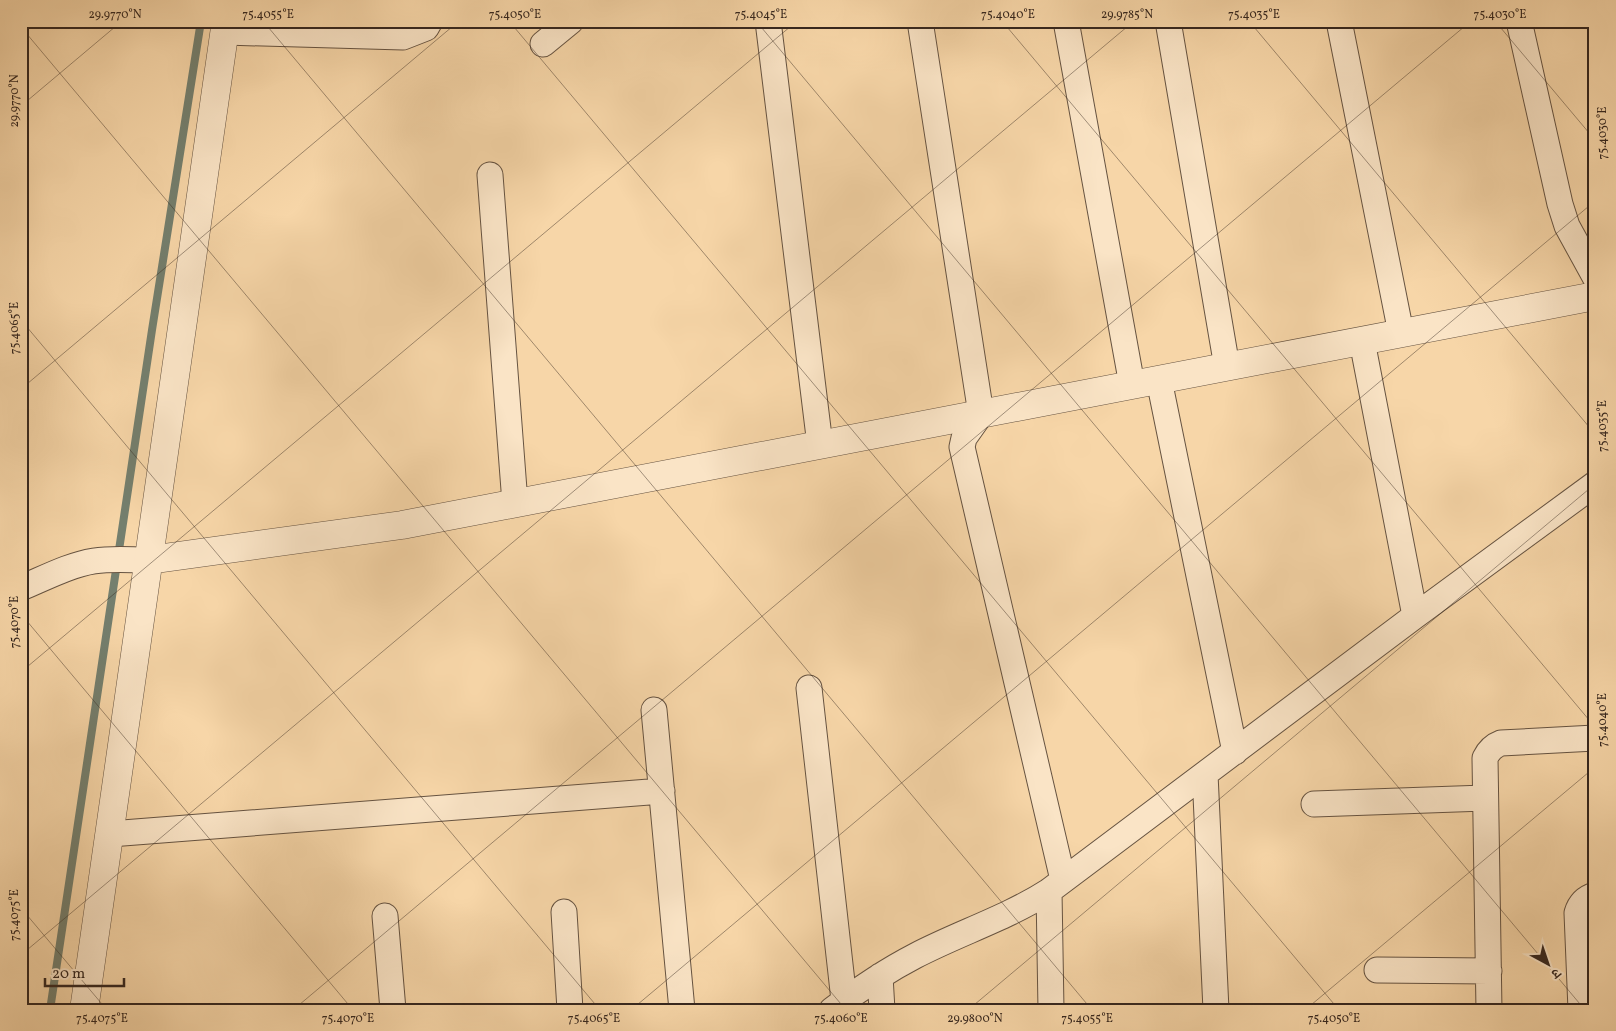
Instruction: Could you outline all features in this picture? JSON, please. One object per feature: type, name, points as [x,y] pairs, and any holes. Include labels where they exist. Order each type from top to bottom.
[{"type":"street","points":[[84,1010],[226,27],[403,37],[426,28],[430,21]]},
{"type":"street","points":[[544,44],[571,21]]},
{"type":"street","points":[[768,21],[820,445]]},
{"type":"street","points":[[920,21],[981,414],[964,438],[962,448],[1056,886],[1051,1010]]},
{"type":"street","points":[[1066,21],[1132,385]]},
{"type":"street","points":[[1168,21],[1226,367]]},
{"type":"street","points":[[1339,21],[1400,333]]},
{"type":"street","points":[[1519,21],[1560,204],[1567,226],[1595,277]]},
{"type":"street","points":[[490,175],[516,503]]},
{"type":"street","points":[[21,588],[67,568],[92,561],[111,559],[149,560],[402,525],[1595,296]]},
{"type":"street","points":[[1362,341],[1415,616]]},
{"type":"street","points":[[1159,380],[1235,752]]},
{"type":"street","points":[[809,688],[838,1005],[880,976],[914,956],[1028,905],[1056,886],[1415,616],[1595,484]]},
{"type":"street","points":[[654,710],[682,1010]]},
{"type":"street","points":[[1489,1010],[1485,758],[1493,746],[1501,743],[1595,738]]},
{"type":"street","points":[[1205,774],[1216,1010]]},
{"type":"street","points":[[110,834],[662,791]]},
{"type":"street","points":[[1314,804],[1485,798]]},
{"type":"street","points":[[1581,1010],[1577,913],[1579,906],[1584,900],[1595,895]]},
{"type":"street","points":[[564,912],[570,1010]]},
{"type":"street","points":[[385,916],[393,1010]]},
{"type":"street","points":[[1377,970],[1489,972]]},
{"type":"street","points":[[880,976],[882,1010]]},
{"type":"waterway","points":[[50,1010],[152,330],[201,21]]}]
